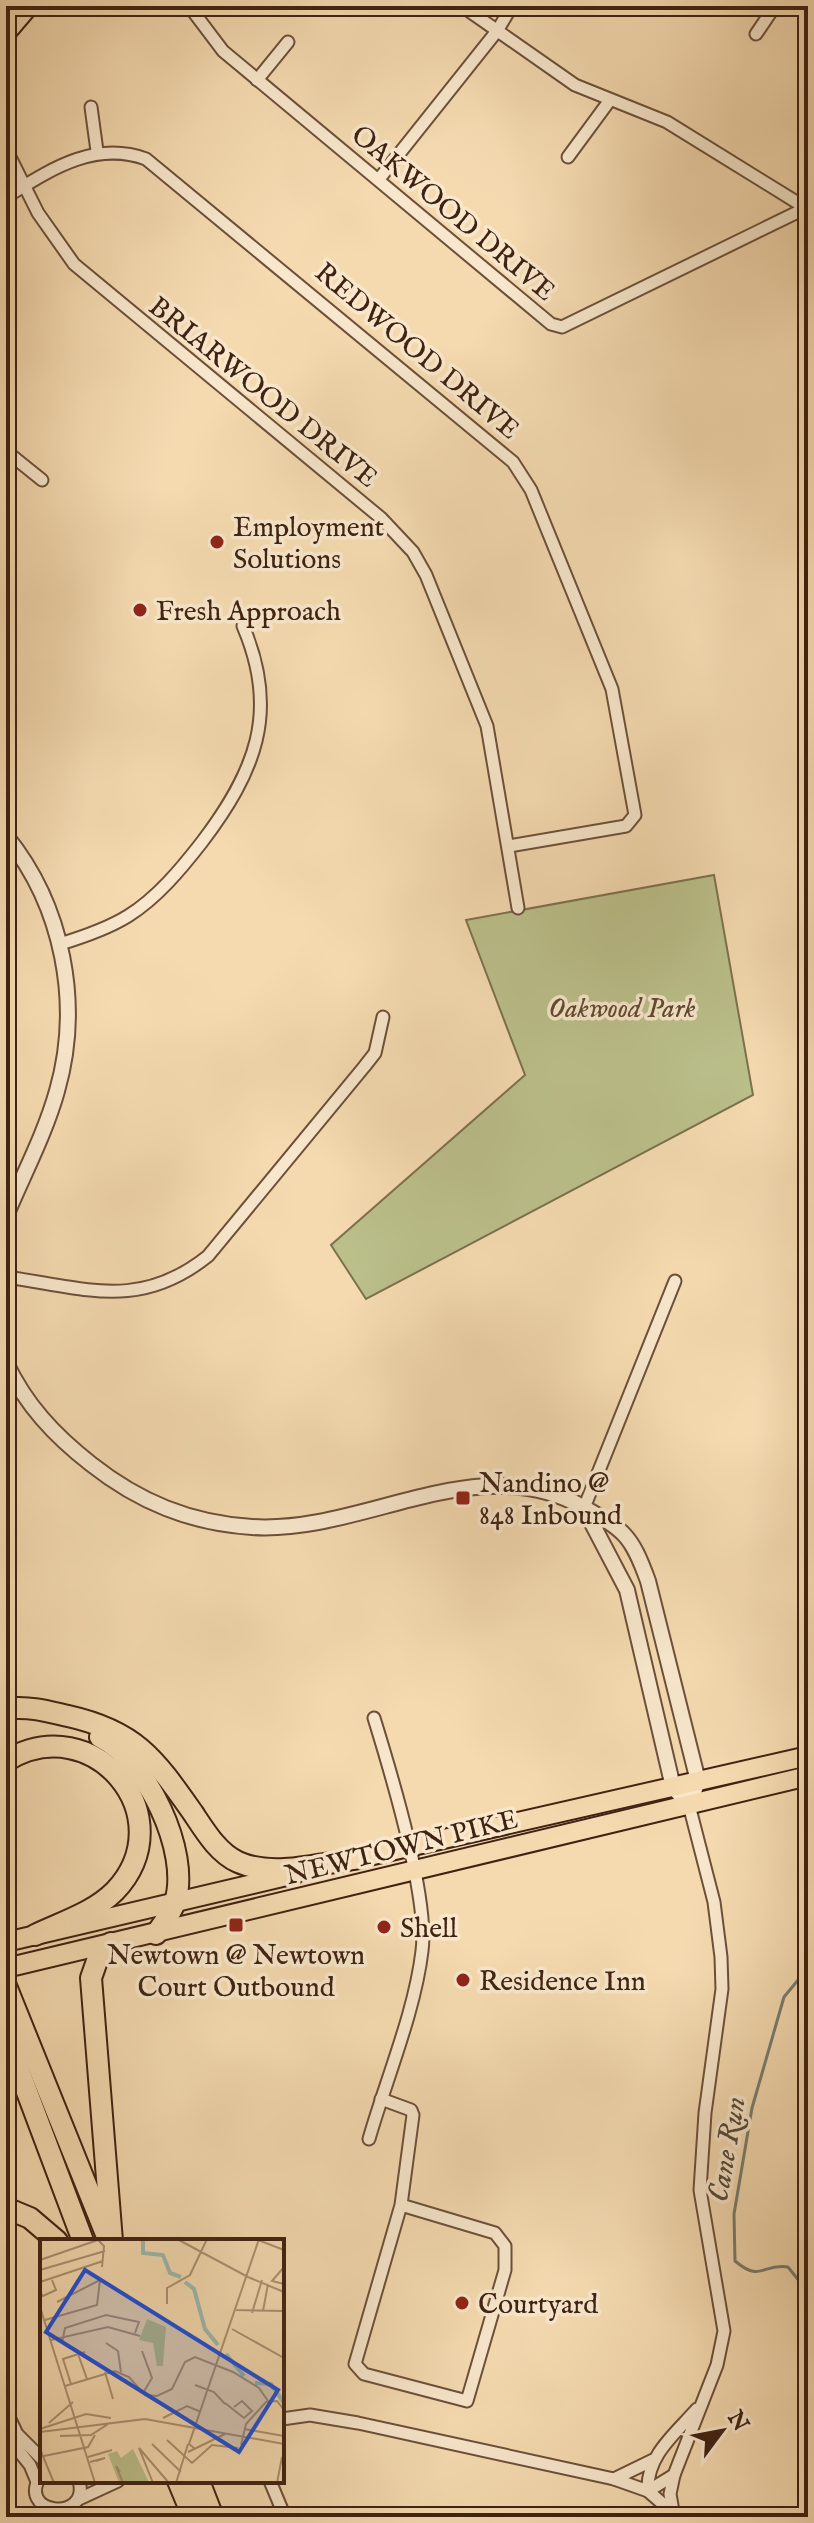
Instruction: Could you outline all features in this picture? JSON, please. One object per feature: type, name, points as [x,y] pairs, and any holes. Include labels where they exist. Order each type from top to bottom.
[{"type":"highway","points":[[10,1707],[30,1707],[89,1721],[140,1745],[219,1848],[236,1861],[273,1868],[359,1858]]},
{"type":"highway","points":[[10,1707],[25,1716],[103,1738],[134,1762],[147,1781],[173,1847],[178,1876],[175,1902],[156,1934]]},
{"type":"highway","points":[[6,1761],[23,1752],[47,1746],[88,1753],[122,1780],[136,1807],[138,1849],[133,1864],[113,1892],[83,1913],[35,1935]]},
{"type":"highway","points":[[111,1943],[98,1958],[91,1978],[111,2239]]},
{"type":"highway","points":[[6,1986],[110,2239]]},
{"type":"highway","points":[[6,2036],[82,2239]]},
{"type":"highway","points":[[6,2208],[30,2218],[55,2239]]},
{"type":"highway","points":[[179,2483],[193,2517]]},
{"type":"highway","points":[[200,2483],[213,2517]]},
{"type":"main road","points":[[6,33],[29,6]]},
{"type":"main road","name":"NEWTOWN PIKE","points":[[6,1942],[408,1845],[808,1756]]},
{"type":"main road","name":"NEWTOWN PIKE","points":[[6,1968],[808,1776]]},
{"type":"street","points":[[462,6],[575,85],[680,129],[806,208]]},
{"type":"street","points":[[379,179],[497,31],[512,6]]},
{"type":"street","points":[[756,34],[775,6]]},
{"type":"street","name":"OAKWOOD DRIVE","points":[[189,7],[223,51],[546,321],[562,327],[806,208]]},
{"type":"street","points":[[257,80],[288,42]]},
{"type":"street","points":[[568,157],[610,100]]},
{"type":"street","points":[[6,197],[97,151],[91,107]]},
{"type":"street","name":"REDWOOD DRIVE","points":[[97,151],[134,155],[156,164],[496,444],[513,462],[531,490],[612,689],[635,815],[626,826],[509,846]]},
{"type":"street","name":"BRIARWOOD DRIVE","points":[[7,155],[54,239],[83,272],[381,518],[413,552],[426,575],[487,726],[518,908]]},
{"type":"street","points":[[6,451],[42,480]]},
{"type":"street","points":[[60,944],[127,917],[149,901],[191,856],[240,787],[257,744],[261,699],[259,672],[243,626]]},
{"type":"street","points":[[6,836],[33,875],[60,944],[68,1001],[63,1069],[50,1113],[6,1216]]},
{"type":"street","points":[[6,1277],[112,1292],[155,1287],[189,1271],[214,1249],[375,1053],[383,1017]]},
{"type":"street","points":[[675,1281],[584,1508],[627,1590],[673,1787],[689,1805],[714,1902],[722,1989],[705,2113],[700,2190],[724,2331],[717,2365],[697,2409],[674,2475],[670,2494],[676,2514]]},
{"type":"street","points":[[6,1363],[28,1404],[79,1455],[137,1497],[202,1521],[253,1527],[289,1526],[473,1487],[505,1484],[553,1492],[620,1527],[641,1562],[698,1781],[689,1805]]},
{"type":"street","points":[[369,2139],[423,1950],[422,1919],[408,1845],[374,1718]]},
{"type":"street","points":[[381,2099],[411,2110],[413,2115],[401,2205],[355,2364],[364,2374],[467,2401],[505,2270],[505,2246],[495,2233],[401,2205]]},
{"type":"street","points":[[648,2491],[647,2474],[653,2460],[697,2409]]},
{"type":"street","points":[[6,2411],[17,2434],[40,2457]]},
{"type":"street","points":[[284,2419],[310,2415],[358,2423],[614,2479],[648,2491],[676,2514]]},
{"type":"street","points":[[6,2435],[39,2478],[39,2502],[43,2517]]},
{"type":"street","points":[[614,2479],[653,2460]]},
{"type":"street","points":[[648,2491],[674,2475]]},
{"type":"street","points":[[79,2483],[79,2499]]},
{"type":"street","points":[[39,2502],[49,2511],[66,2514],[79,2499],[114,2483]]},
{"type":"street","points":[[271,2483],[285,2517]]},
{"type":"green space","name":"Oakwood Park","points":[[714,875],[753,1095],[366,1299],[331,1245],[525,1075],[466,920]]},
{"type":"waterway","name":"Cane Run","points":[[808,1857],[801,1867],[808,1886]]},
{"type":"waterway","name":"Cane Run","points":[[808,1968],[784,1997],[752,2108],[734,2214],[735,2261],[756,2272],[772,2267],[788,2267],[808,2292]]},
{"type":"waterway","name":"Cane Run","points":[[799,2517],[808,2491]]},
{"type":"place","name":"Employment Solutions","points":[[217,542]]},
{"type":"place","name":"Fresh Approach","points":[[140,610]]},
{"type":"place","name":"Nandino @ 848 Inbound","points":[[463,1498]]},
{"type":"place","name":"Newtown @ Newtown Court Outbound","points":[[236,1925]]},
{"type":"place","name":"Shell","points":[[384,1927]]},
{"type":"place","name":"Residence Inn","points":[[463,1980]]},
{"type":"place","name":"Courtyard","points":[[462,2303]]}]
